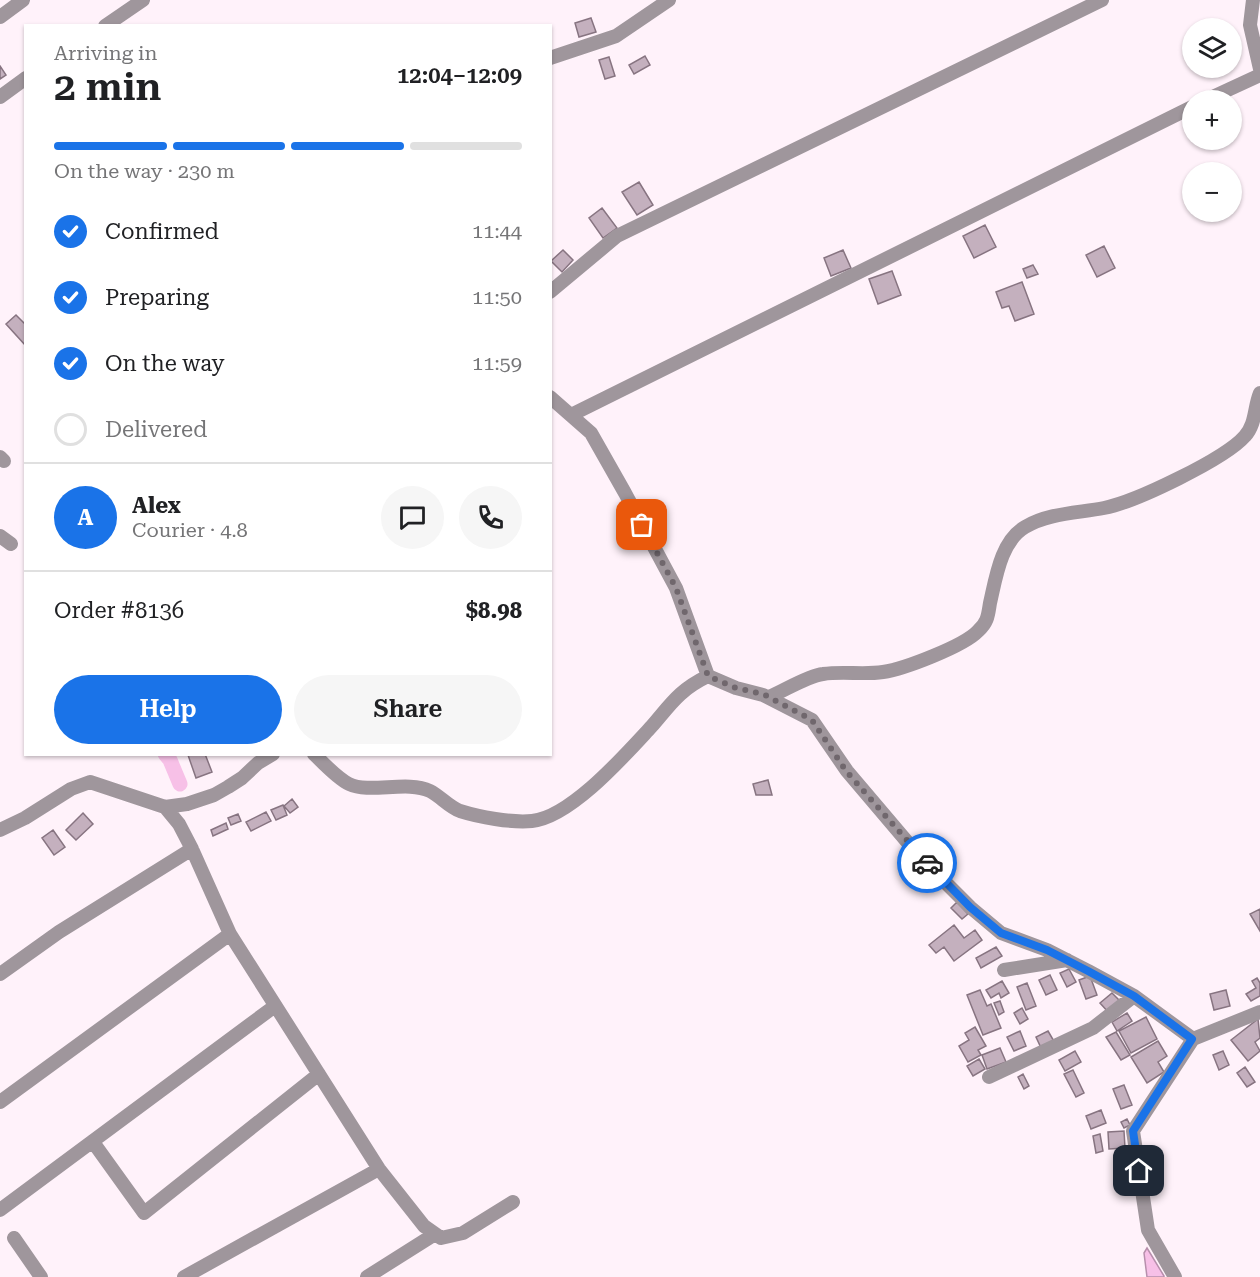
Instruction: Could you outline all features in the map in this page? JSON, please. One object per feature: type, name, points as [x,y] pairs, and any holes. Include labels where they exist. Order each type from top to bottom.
[{"type":"street","points":[[0,17],[23,0]]},
{"type":"street","points":[[108,24],[143,0]]},
{"type":"street","points":[[552,57],[616,36],[669,0]]},
{"type":"street","points":[[552,290],[617,236],[1102,0]]},
{"type":"street","points":[[1253,0],[1251,25],[1260,69]]},
{"type":"street","points":[[1228,90],[1260,75]]},
{"type":"street","points":[[0,97],[24,79]]},
{"type":"street","points":[[571,416],[1182,112]]},
{"type":"street","points":[[769,698],[821,674],[883,672],[970,639],[987,621],[1005,547],[1024,527],[1048,517],[1114,506],[1208,463],[1232,448],[1245,436],[1251,427],[1260,393]]},
{"type":"street","points":[[552,399],[591,433],[625,493],[676,588],[708,676],[769,698],[812,720],[846,771],[920,856],[970,907],[1001,933],[1047,950],[1134,996],[1192,1039]]},
{"type":"street","points":[[316,756],[349,784],[371,788],[396,786],[429,790],[458,810],[495,819],[532,821],[565,808],[622,759],[672,699],[693,683],[708,676]]},
{"type":"street","points":[[0,830],[25,818],[71,789],[90,782],[165,807],[187,804],[214,795],[242,778],[270,756]]},
{"type":"street","points":[[165,807],[179,824],[192,849],[230,934],[379,1169],[424,1226],[441,1238],[463,1233],[513,1202]]},
{"type":"street","points":[[0,974],[59,932],[192,849]]},
{"type":"street","points":[[0,1102],[230,934]]},
{"type":"street","points":[[1004,970],[1067,960]]},
{"type":"street","points":[[989,1077],[1093,1028],[1134,996]]},
{"type":"street","points":[[0,1210],[275,1006]]},
{"type":"street","points":[[1175,1277],[1148,1230],[1133,1131],[1192,1039],[1260,1012]]},
{"type":"street","points":[[93,1142],[144,1213],[319,1074]]},
{"type":"street","points":[[184,1277],[379,1169]]},
{"type":"street","points":[[367,1277],[435,1234]]},
{"type":"street","points":[[15,1238],[41,1277]]},
{"type":"shaded area","points":[[1147,1248],[1164,1277],[1147,1277],[1144,1253]]},
{"type":"building","points":[[591,18],[596,32],[579,37],[575,23]]},
{"type":"building","points":[[645,56],[650,65],[634,74],[629,65]]},
{"type":"building","points":[[609,57],[615,76],[605,79],[599,60]]},
{"type":"building","points":[[0,66],[6,75],[0,79]]},
{"type":"building","points":[[639,182],[653,205],[637,215],[622,192]]},
{"type":"building","points":[[602,208],[617,228],[603,238],[589,218]]},
{"type":"building","points":[[985,225],[996,247],[974,258],[963,236]]},
{"type":"building","points":[[1104,246],[1115,268],[1097,277],[1086,255]]},
{"type":"building","points":[[563,250],[573,260],[562,272],[552,260]]},
{"type":"building","points":[[843,250],[851,268],[831,276],[824,258]]},
{"type":"building","points":[[1033,265],[1038,274],[1027,278],[1023,269]]},
{"type":"building","points":[[892,271],[901,295],[878,304],[869,279]]},
{"type":"building","points":[[1022,282],[1034,314],[1015,321],[1009,306],[1002,308],[996,292]]},
{"type":"building","points":[[16,315],[24,323],[24,344],[6,324]]},
{"type":"building","points":[[188,756],[206,756],[212,772],[196,778]]},
{"type":"building","points":[[768,780],[772,795],[756,795],[753,784]]},
{"type":"building","points":[[292,799],[298,807],[290,813],[284,806]]},
{"type":"building","points":[[283,805],[287,815],[276,820],[271,810]]},
{"type":"building","points":[[266,812],[271,821],[251,831],[246,822]]},
{"type":"building","points":[[83,813],[93,824],[76,840],[66,830]]},
{"type":"building","points":[[238,814],[241,821],[231,825],[228,818]]},
{"type":"building","points":[[226,823],[228,829],[213,836],[211,830]]},
{"type":"building","points":[[53,830],[65,847],[54,855],[42,838]]},
{"type":"building","points":[[957,902],[968,914],[962,919],[951,908]]},
{"type":"building","points":[[1260,909],[1260,931],[1250,914]]},
{"type":"building","points":[[954,925],[964,938],[975,930],[982,940],[954,961],[944,947],[936,953],[929,945]]},
{"type":"building","points":[[996,947],[1002,956],[981,968],[976,958]]},
{"type":"building","points":[[1069,969],[1076,982],[1067,987],[1060,973]]},
{"type":"building","points":[[1050,975],[1057,990],[1046,995],[1039,980]]},
{"type":"building","points":[[1090,976],[1097,995],[1086,999],[1079,980]]},
{"type":"building","points":[[1257,978],[1260,983],[1260,996],[1251,1001],[1246,994],[1256,988],[1252,981]]},
{"type":"building","points":[[1002,981],[1009,993],[1001,998],[999,993],[991,998],[986,990]]},
{"type":"building","points":[[1027,983],[1036,1006],[1026,1010],[1017,987]]},
{"type":"building","points":[[980,990],[987,1006],[991,1004],[1001,1028],[983,1035],[967,995]]},
{"type":"building","points":[[1226,990],[1230,1006],[1214,1010],[1210,994]]},
{"type":"building","points":[[1112,993],[1121,1002],[1109,1013],[1100,1003]]},
{"type":"building","points":[[1000,1001],[1004,1012],[999,1015],[994,1003]]},
{"type":"building","points":[[1022,1008],[1028,1019],[1020,1024],[1014,1013]]},
{"type":"building","points":[[1127,1013],[1132,1021],[1117,1031],[1112,1022]]},
{"type":"building","points":[[1146,1017],[1157,1039],[1131,1053],[1119,1031]]},
{"type":"building","points":[[1258,1019],[1260,1038],[1255,1042],[1260,1051],[1248,1061],[1231,1040]]},
{"type":"building","points":[[975,1027],[986,1046],[978,1050],[981,1055],[968,1062],[959,1046],[969,1040],[965,1033]]},
{"type":"building","points":[[1020,1031],[1026,1046],[1014,1051],[1007,1037]]},
{"type":"building","points":[[1048,1031],[1055,1043],[1042,1050],[1036,1037]]},
{"type":"building","points":[[1116,1032],[1130,1055],[1121,1060],[1106,1037]]},
{"type":"building","points":[[1158,1041],[1167,1056],[1158,1062],[1164,1072],[1147,1083],[1131,1057]]},
{"type":"building","points":[[1000,1048],[1006,1062],[987,1069],[982,1055]]},
{"type":"building","points":[[1075,1051],[1081,1062],[1065,1071],[1059,1060]]},
{"type":"building","points":[[1223,1051],[1229,1065],[1219,1070],[1213,1055]]},
{"type":"building","points":[[979,1059],[985,1069],[973,1076],[967,1066]]},
{"type":"building","points":[[1245,1067],[1255,1082],[1247,1087],[1237,1073]]},
{"type":"building","points":[[1073,1070],[1084,1093],[1076,1097],[1064,1074]]},
{"type":"building","points":[[1023,1074],[1029,1086],[1024,1089],[1018,1077]]},
{"type":"building","points":[[1124,1085],[1132,1105],[1121,1109],[1113,1089]]},
{"type":"building","points":[[1101,1110],[1106,1123],[1091,1129],[1086,1116]]},
{"type":"building","points":[[1127,1119],[1130,1125],[1124,1128],[1121,1122]]},
{"type":"building","points":[[1124,1131],[1125,1148],[1109,1149],[1108,1132]]},
{"type":"building","points":[[1100,1134],[1103,1151],[1096,1153],[1093,1136]]},
{"type":"waterway","points":[[167,756],[180,784]]},
{"type":"way so far","points":[[642,525],[676,588],[708,676],[736,688],[763,694],[812,720],[846,771],[927,863]]},
{"type":"route","points":[[927,863],[970,907],[1001,933],[1047,950],[1134,996],[1192,1039],[1133,1131],[1139,1171]]}]
